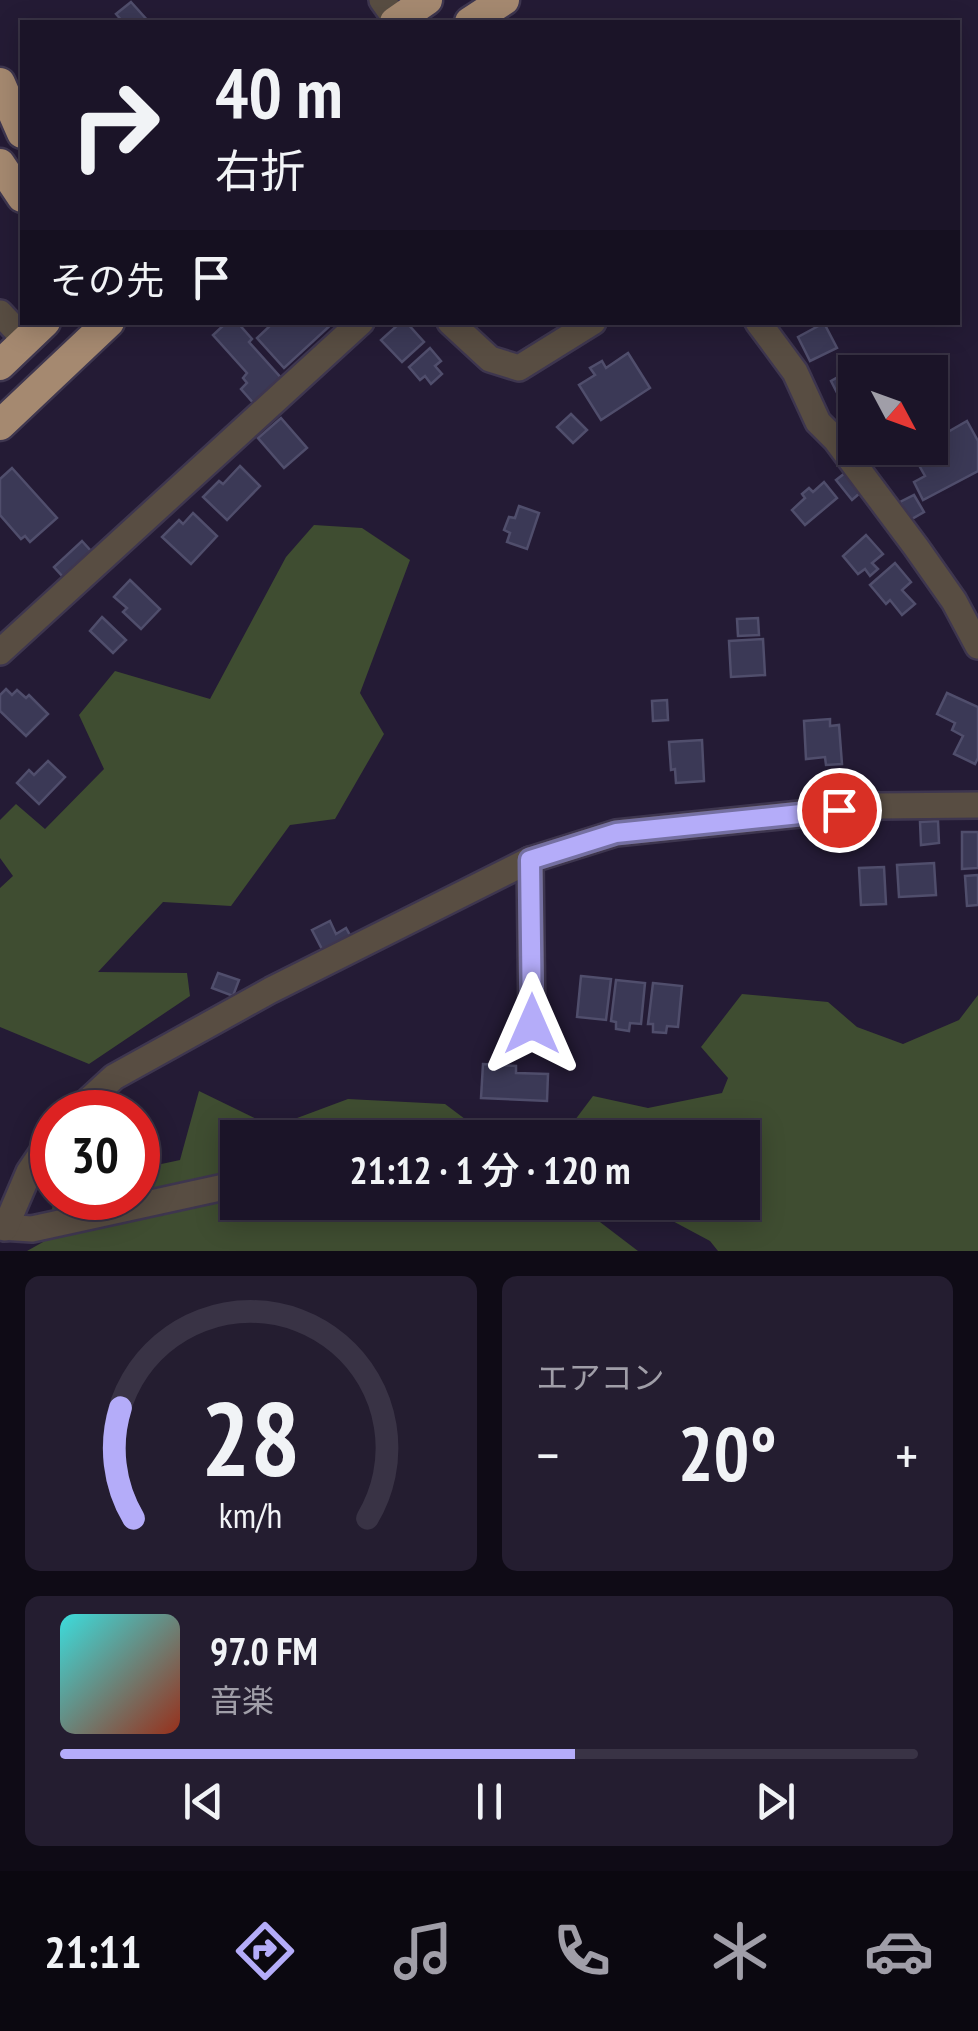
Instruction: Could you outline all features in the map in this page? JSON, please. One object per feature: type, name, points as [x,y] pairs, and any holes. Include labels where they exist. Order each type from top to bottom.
[{"type":"highway","points":[[392,14],[426,0]]},
{"type":"highway","points":[[473,20],[504,0]]},
{"type":"highway","points":[[0,83],[20,128]]},
{"type":"highway","points":[[0,164],[20,194]]},
{"type":"highway","points":[[0,425],[106,325]]},
{"type":"highway","points":[[0,365],[36,332]]},
{"type":"street","points":[[0,652],[358,325]]},
{"type":"street","points":[[453,325],[490,360],[519,368],[588,325]]},
{"type":"street","points":[[760,325],[795,372],[818,422],[836,440],[926,560],[978,646]]},
{"type":"street","points":[[100,1090],[114,1077],[254,1000],[530,860],[616,833],[876,806],[978,806]]},
{"type":"street","points":[[530,860],[532,1024]]},
{"type":"street","points":[[30,1171],[3,1227],[32,1229],[220,1188]]},
{"type":"green space","points":[[314,525],[362,528],[410,560],[360,693],[384,734],[335,819],[290,825],[231,906],[163,902],[98,972],[187,973],[190,996],[89,1064],[0,1027],[0,888],[13,876],[0,858],[0,820],[16,804],[45,829],[104,769],[79,715],[115,671],[210,699],[286,557]]},
{"type":"green space","points":[[742,994],[828,1002],[857,1027],[903,1044],[959,1020],[978,995],[978,1251],[718,1251],[710,1241],[671,1220],[760,1220],[760,1120],[575,1120],[593,1096],[648,1108],[722,1093],[728,1078],[701,1047]]},
{"type":"green space","points":[[199,1091],[259,1120],[220,1120],[220,1220],[597,1220],[638,1251],[27,1251],[43,1242],[49,1220],[160,1220],[160,1164],[180,1160]]},
{"type":"green space","points":[[348,1099],[445,1104],[466,1120],[292,1120]]},
{"type":"building","points":[[131,2],[147,20],[121,20],[116,14]]},
{"type":"building","points":[[224,325],[240,325],[252,339],[249,342],[283,380],[255,405],[241,389],[247,383],[243,378],[247,373],[213,335]]},
{"type":"building","points":[[271,325],[331,325],[284,368],[257,338]]},
{"type":"building","points":[[398,325],[409,325],[424,342],[402,362],[381,340]]},
{"type":"building","points":[[825,325],[837,348],[810,361],[798,337]]},
{"type":"building","points":[[430,348],[441,361],[435,366],[442,374],[431,384],[425,376],[420,380],[409,367]]},
{"type":"building","points":[[628,353],[650,388],[601,420],[579,385],[595,375],[590,368],[602,361],[606,368]]},
{"type":"building","points":[[571,414],[587,430],[573,443],[557,427]]},
{"type":"building","points":[[281,418],[307,448],[284,468],[258,438]]},
{"type":"building","points":[[967,421],[978,441],[978,471],[923,500],[914,482],[925,476],[919,465],[948,465],[948,432]]},
{"type":"building","points":[[240,466],[260,486],[227,520],[203,497]]},
{"type":"building","points":[[12,468],[57,518],[30,542],[25,536],[21,539],[0,515],[0,479]]},
{"type":"building","points":[[845,473],[861,492],[852,500],[836,480]]},
{"type":"building","points":[[824,482],[837,498],[805,525],[792,510],[805,498],[802,494],[809,488],[813,492]]},
{"type":"building","points":[[914,495],[924,512],[910,520],[900,502]]},
{"type":"building","points":[[519,506],[539,513],[527,549],[507,542],[510,533],[504,530]]},
{"type":"building","points":[[193,513],[217,536],[191,564],[162,537],[179,520],[183,524]]},
{"type":"building","points":[[866,535],[883,554],[872,563],[878,569],[870,576],[865,569],[858,574],[843,556]]},
{"type":"building","points":[[82,541],[91,551],[63,577],[54,567]]},
{"type":"building","points":[[895,563],[911,582],[902,590],[915,604],[902,615],[870,585]]},
{"type":"building","points":[[130,580],[160,609],[141,629],[114,597]]},
{"type":"building","points":[[102,617],[126,640],[113,653],[90,631]]},
{"type":"building","points":[[758,618],[759,635],[738,636],[737,619]]},
{"type":"building","points":[[763,639],[765,675],[731,677],[729,641]]},
{"type":"building","points":[[6,689],[12,695],[17,690],[26,698],[29,695],[48,714],[26,736],[0,711],[0,695]]},
{"type":"building","points":[[947,693],[978,707],[975,764],[954,754],[963,736],[952,730],[955,723],[937,714]]},
{"type":"building","points":[[667,700],[668,720],[653,721],[652,701]]},
{"type":"building","points":[[830,719],[830,726],[839,725],[842,764],[826,765],[825,757],[806,759],[804,721]]},
{"type":"building","points":[[702,740],[704,781],[676,783],[669,742]]},
{"type":"building","points":[[48,761],[65,777],[39,804],[17,783],[29,770],[34,775]]},
{"type":"building","points":[[938,821],[939,843],[921,845],[920,822]]},
{"type":"building","points":[[962,832],[978,832],[978,868],[962,869]]},
{"type":"building","points":[[934,863],[936,895],[899,897],[897,865]]},
{"type":"building","points":[[884,867],[886,904],[861,905],[859,868]]},
{"type":"building","points":[[978,875],[978,905],[967,906],[965,876]]},
{"type":"building","points":[[330,921],[336,934],[346,928],[351,937],[323,951],[312,930]]},
{"type":"building","points":[[218,973],[239,980],[233,996],[212,988]]},
{"type":"building","points":[[581,976],[611,979],[606,1020],[577,1017]]},
{"type":"building","points":[[616,980],[645,983],[641,1024],[630,1023],[629,1031],[616,1029],[616,1022],[611,1021]]},
{"type":"building","points":[[653,983],[682,986],[678,1027],[667,1026],[666,1033],[653,1032],[653,1024],[648,1024]]},
{"type":"building","points":[[483,1064],[516,1066],[516,1073],[548,1074],[547,1101],[481,1098]]},
{"type":"route","points":[[532,1024],[530,860],[616,833],[839,810]]}]
